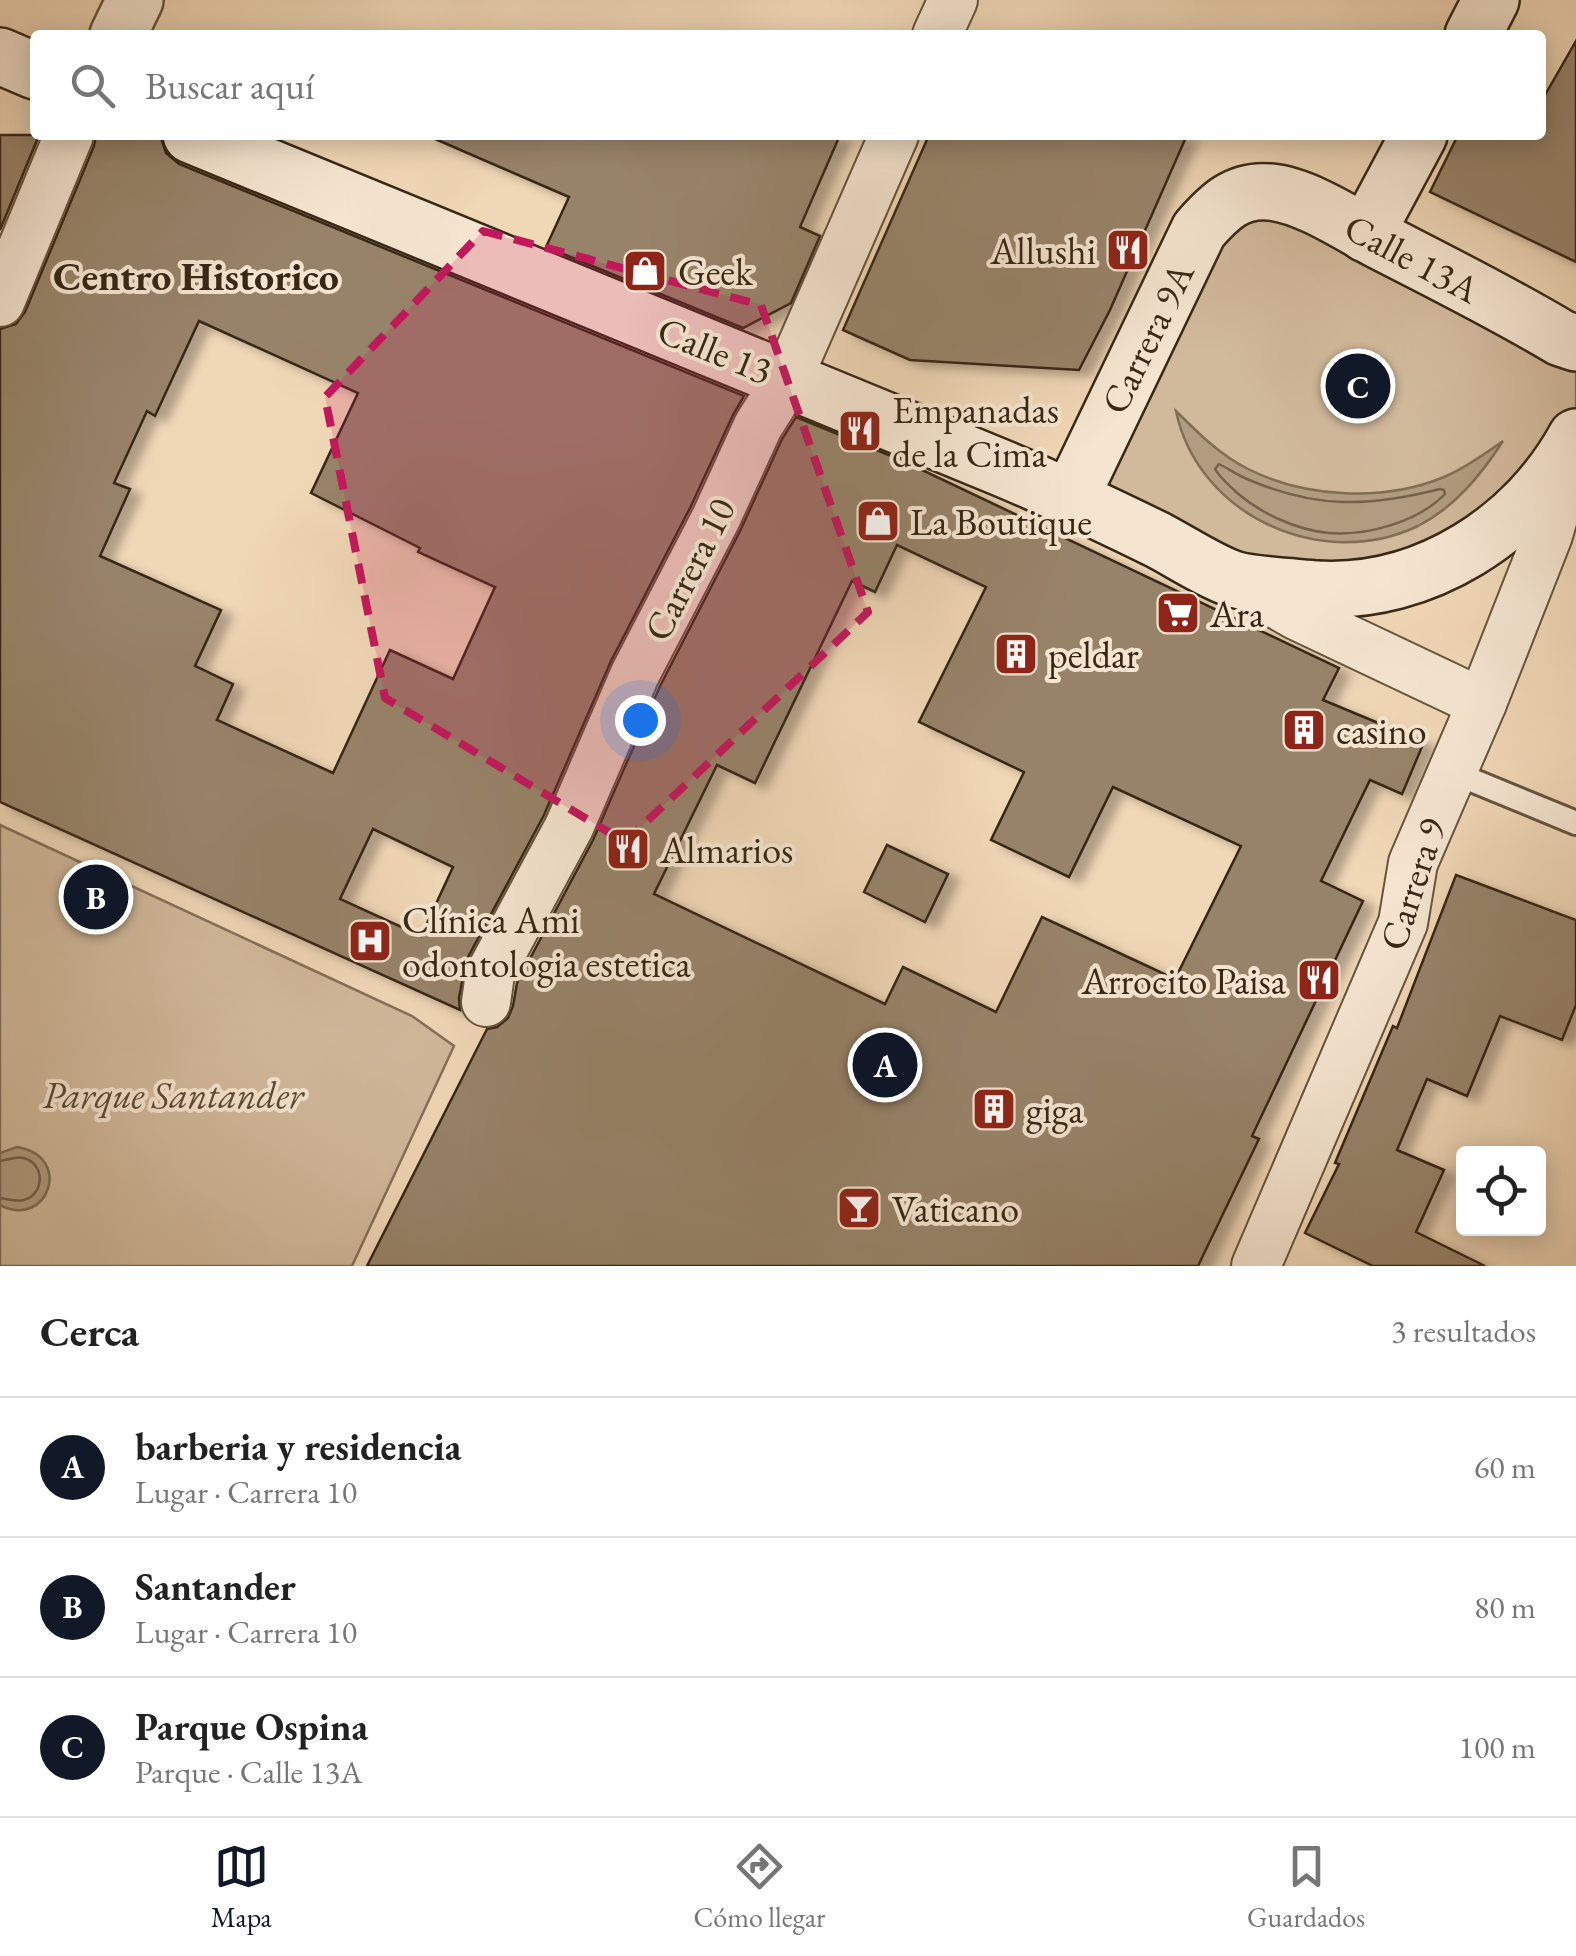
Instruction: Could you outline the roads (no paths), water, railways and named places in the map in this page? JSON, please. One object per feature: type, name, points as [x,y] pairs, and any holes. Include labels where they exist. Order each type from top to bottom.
[{"type":"main road","points":[[120,30],[135,0]]},
{"type":"main road","points":[[1476,30],[1492,0]]},
{"type":"main road","points":[[0,56],[30,68]]},
{"type":"main road","name":"Calle 13","points":[[203,140],[1072,497],[1234,579],[1321,589],[1398,580],[1434,567],[1501,529],[1542,488],[1576,439]]},
{"type":"main road","points":[[1366,234],[1416,140]]},
{"type":"main road","name":"Calle 13A","points":[[1241,194],[1271,192],[1298,200],[1576,343]]},
{"type":"main road","name":"Carrera 9A","points":[[1072,497],[1199,230],[1218,208],[1241,194]]},
{"type":"street","points":[[939,30],[953,0]]},
{"type":"street","points":[[0,302],[67,140]]},
{"type":"street","name":"Carrera 10","points":[[486,1002],[490,974],[569,827],[635,674],[716,518],[758,426],[786,380],[892,140]]},
{"type":"street","name":"Carrera 9","points":[[1256,1266],[1404,922],[1413,863],[1548,536],[1576,439]]},
{"type":"street","name":"Calle 13","points":[[1234,579],[1296,615],[1482,703]]},
{"type":"lane","points":[[1452,772],[1576,823]]},
{"type":"water","points":[[1176,411],[1219,450],[1248,469],[1320,491],[1371,493],[1421,485],[1460,469],[1503,441],[1466,489],[1431,518],[1381,539],[1343,542],[1305,538],[1269,525],[1237,506],[1210,480],[1189,448]]},
{"type":"water","points":[[17,1147],[35,1153],[45,1163],[49,1176],[42,1200],[31,1208],[17,1210],[0,1205],[0,1153]]},
{"type":"place","name":"Allushi","points":[[1128,250]]},
{"type":"place","name":"Geek","points":[[645,271]]},
{"type":"place","name":"Parque Ospina","points":[[1358,386]]},
{"type":"place","name":"Empanadas de la Cima","points":[[860,431]]},
{"type":"place","name":"La Boutique","points":[[878,521]]},
{"type":"place","name":"Ara","points":[[1178,613]]},
{"type":"place","name":"peldar","points":[[1016,654]]},
{"type":"place","name":"casino","points":[[1304,730]]},
{"type":"place","name":"Almarios","points":[[628,849]]},
{"type":"place","name":"Santander","points":[[96,897]]},
{"type":"place","name":"Clínica Ami odontologia estetica","points":[[370,941]]},
{"type":"place","name":"Arrocito Paisa","points":[[1319,980]]},
{"type":"place","name":"barberia y residencia","points":[[885,1065]]},
{"type":"place","name":"giga","points":[[994,1109]]},
{"type":"place","name":"Vaticano","points":[[859,1208]]},
{"type":"district","name":"Centro Historico","points":[[196,276]]},
{"type":"park label","name":"Parque Santander","points":[[173,1094]]}]
